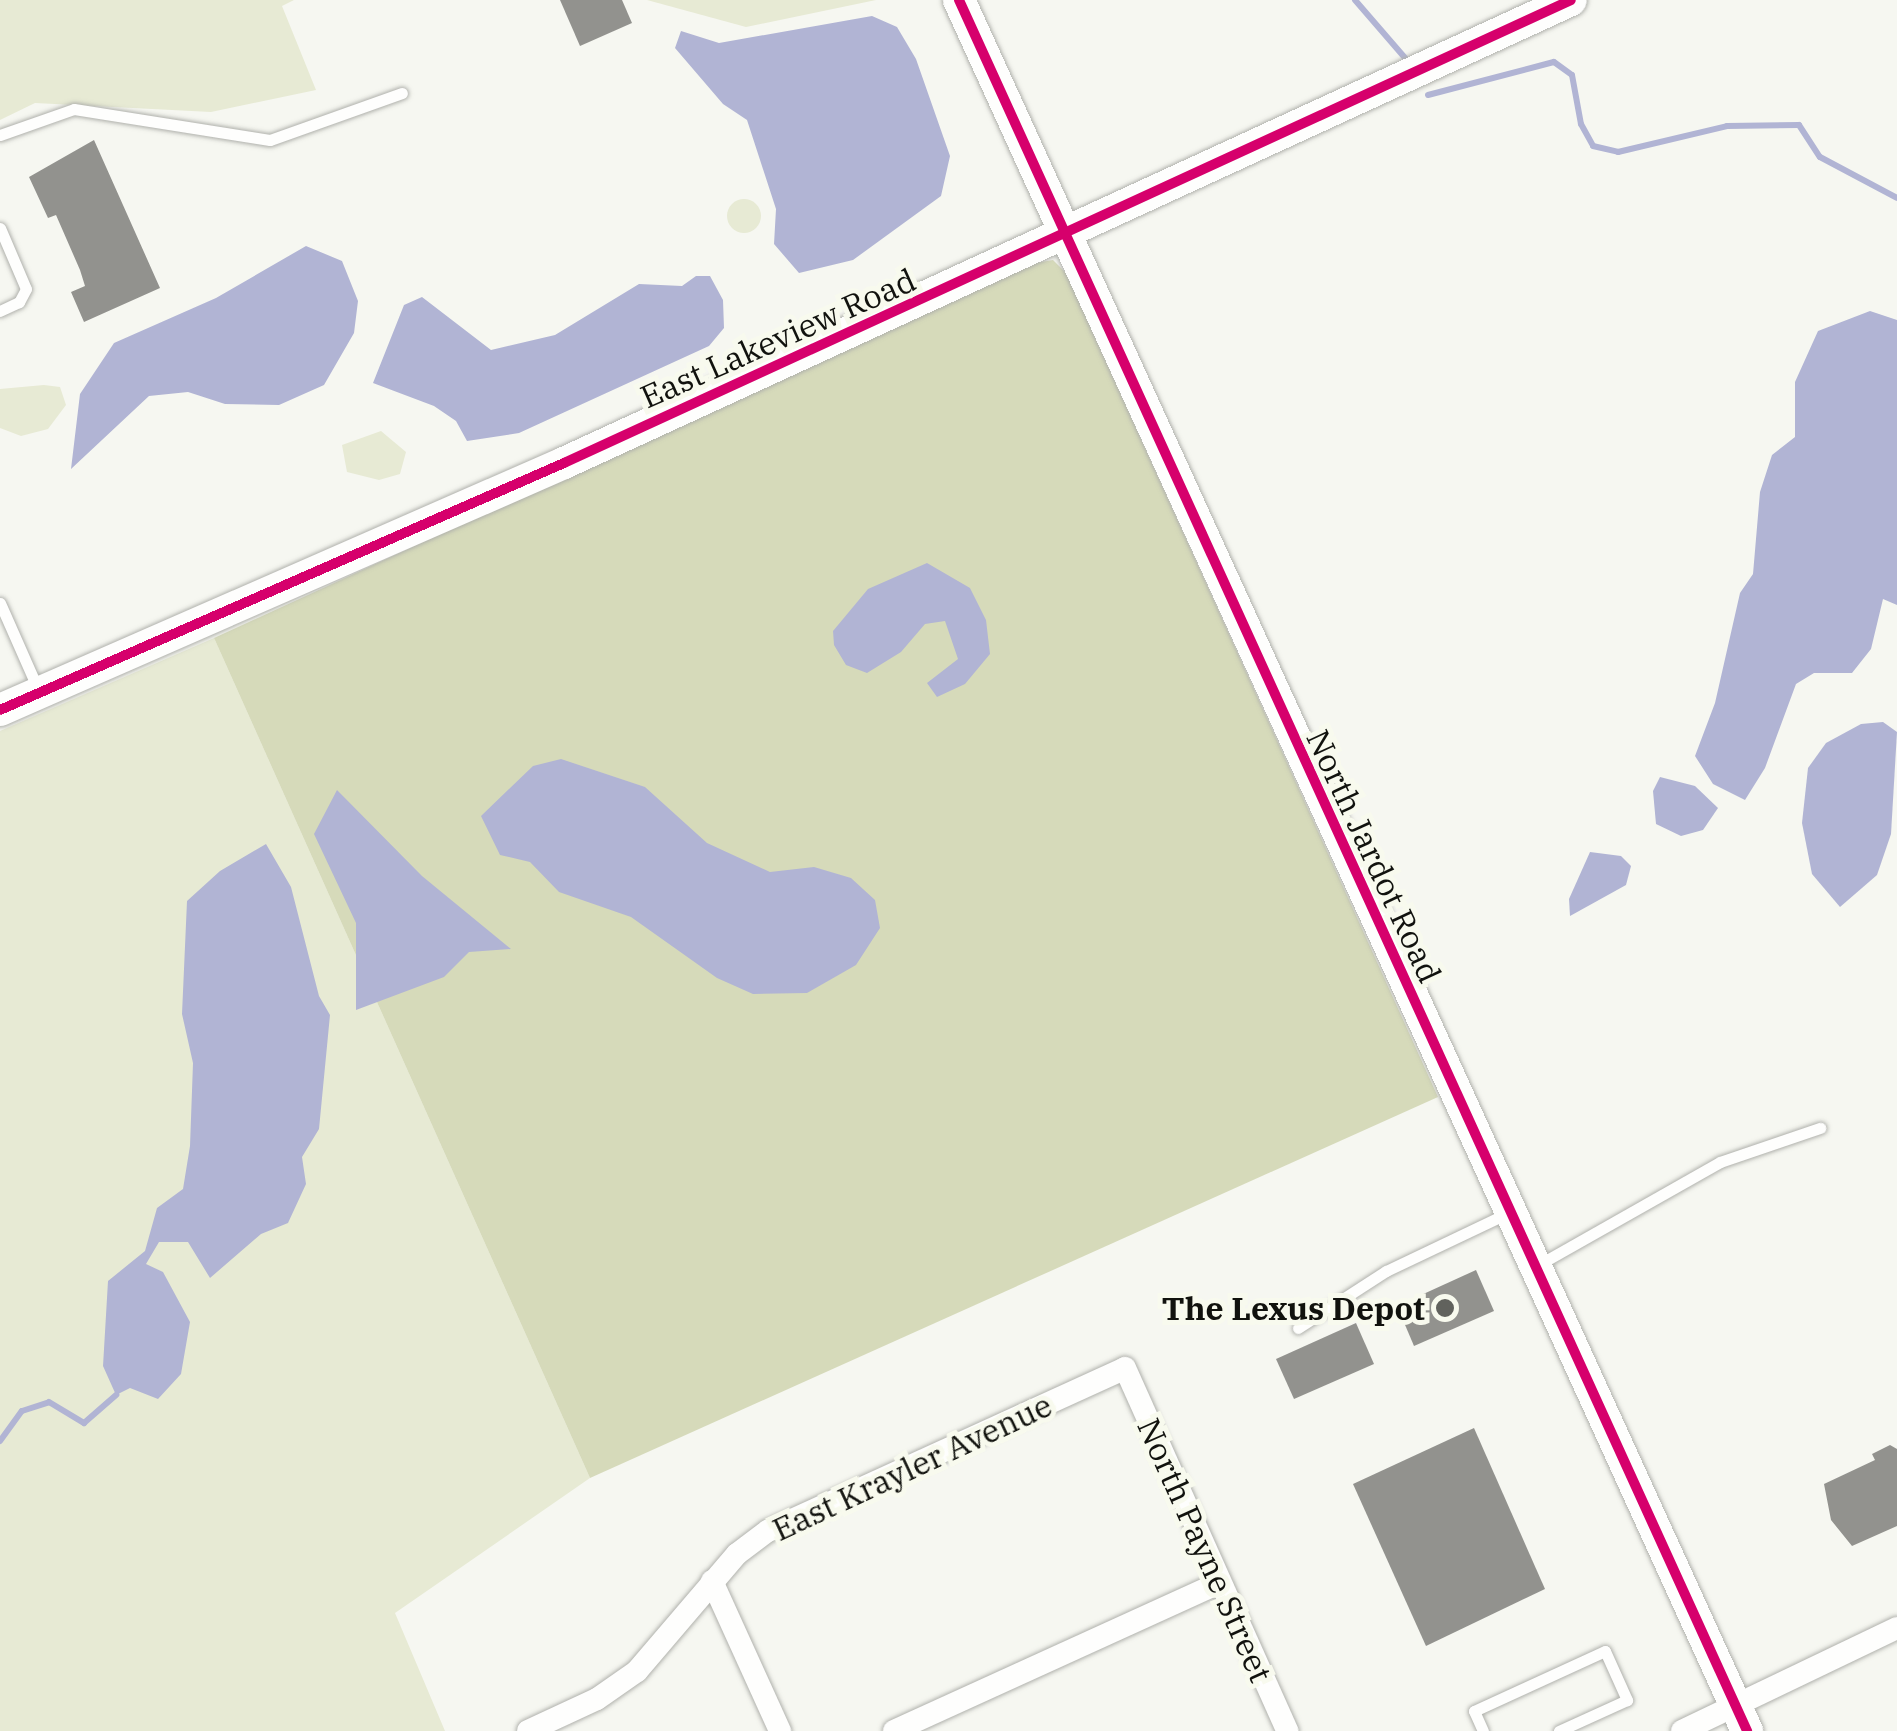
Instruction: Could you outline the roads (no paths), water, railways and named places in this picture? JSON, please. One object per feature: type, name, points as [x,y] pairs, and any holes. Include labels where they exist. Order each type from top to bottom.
[{"type":"street","name":"North Jardot Road","points":[[959,0],[1063,236],[1741,1719]]},
{"type":"street","name":"East Lakeview Road","points":[[0,710],[1063,236],[1571,0]]},
{"type":"street","name":"East Krayler Avenue","points":[[528,1731],[598,1700],[638,1670],[712,1581],[768,1531],[1125,1368]]},
{"type":"street","name":"North Payne Street","points":[[1125,1368],[1287,1731]]},
{"type":"street","points":[[712,1581],[780,1731]]},
{"type":"street","points":[[894,1731],[1219,1583]]},
{"type":"street","points":[[1682,1731],[1741,1719],[1897,1628]]},
{"type":"lane","points":[[0,134],[74,109],[270,140],[402,93]]},
{"type":"lane","points":[[0,228],[26,289],[20,302],[0,311]]},
{"type":"lane","points":[[0,603],[40,692]]},
{"type":"lane","points":[[1534,1267],[1720,1162],[1820,1128]]},
{"type":"lane","points":[[1298,1328],[1386,1271],[1510,1213]]},
{"type":"lane","points":[[1483,1731],[1474,1711],[1605,1651],[1627,1700],[1559,1731]]},
{"type":"water","points":[[872,16],[897,27],[916,59],[950,156],[941,196],[853,260],[799,273],[774,244],[776,209],[747,120],[723,104],[675,48],[681,31],[719,43]]},
{"type":"water","points":[[306,246],[342,261],[358,301],[354,333],[324,385],[279,405],[225,404],[188,392],[149,396],[71,469],[80,394],[114,343],[216,298]]},
{"type":"water","points":[[696,276],[710,276],[723,300],[724,328],[709,346],[519,433],[467,441],[456,421],[434,406],[373,383],[404,305],[422,297],[491,350],[555,335],[639,284],[682,286]]},
{"type":"water","points":[[1870,311],[1897,320],[1897,605],[1883,599],[1871,649],[1852,673],[1814,673],[1796,684],[1765,768],[1745,800],[1713,784],[1695,756],[1715,703],[1740,593],[1753,574],[1760,492],[1772,455],[1795,437],[1795,382],[1818,331]]},
{"type":"water","points":[[927,563],[970,588],[986,620],[990,654],[965,684],[937,697],[927,683],[958,659],[945,621],[925,624],[901,652],[867,673],[846,665],[834,645],[833,631],[868,589]]},
{"type":"water","points":[[1883,722],[1897,732],[1891,834],[1877,875],[1840,907],[1812,874],[1802,823],[1808,768],[1826,743],[1861,724]]},
{"type":"water","points":[[561,759],[645,787],[707,843],[770,872],[814,867],[851,878],[875,900],[880,928],[856,965],[807,993],[753,994],[717,978],[631,917],[559,892],[530,862],[500,855],[481,816],[533,766]]},
{"type":"water","points":[[1660,777],[1695,786],[1718,808],[1703,830],[1681,836],[1656,824],[1653,791]]},
{"type":"water","points":[[337,790],[422,876],[511,949],[469,952],[444,977],[356,1010],[356,923],[314,834]]},
{"type":"water","points":[[266,844],[291,887],[319,996],[330,1015],[319,1129],[302,1157],[306,1184],[288,1223],[261,1234],[210,1278],[188,1242],[159,1242],[146,1264],[163,1272],[190,1322],[181,1374],[158,1399],[130,1388],[116,1395],[103,1366],[108,1281],[145,1251],[157,1208],[183,1189],[190,1146],[193,1063],[182,1014],[187,901],[220,871]]},
{"type":"water","points":[[1590,852],[1621,856],[1631,866],[1626,885],[1570,916],[1569,899]]},
{"type":"waterway","points":[[1355,0],[1405,58]]},
{"type":"waterway","points":[[1428,95],[1554,62],[1572,75],[1581,124],[1593,146],[1618,152],[1727,126],[1799,125],[1820,157],[1897,198]]},
{"type":"waterway","points":[[0,1441],[22,1411],[49,1402],[84,1423],[116,1395]]},
{"type":"place","name":"The Lexus Depot","points":[[1445,1308]]}]
